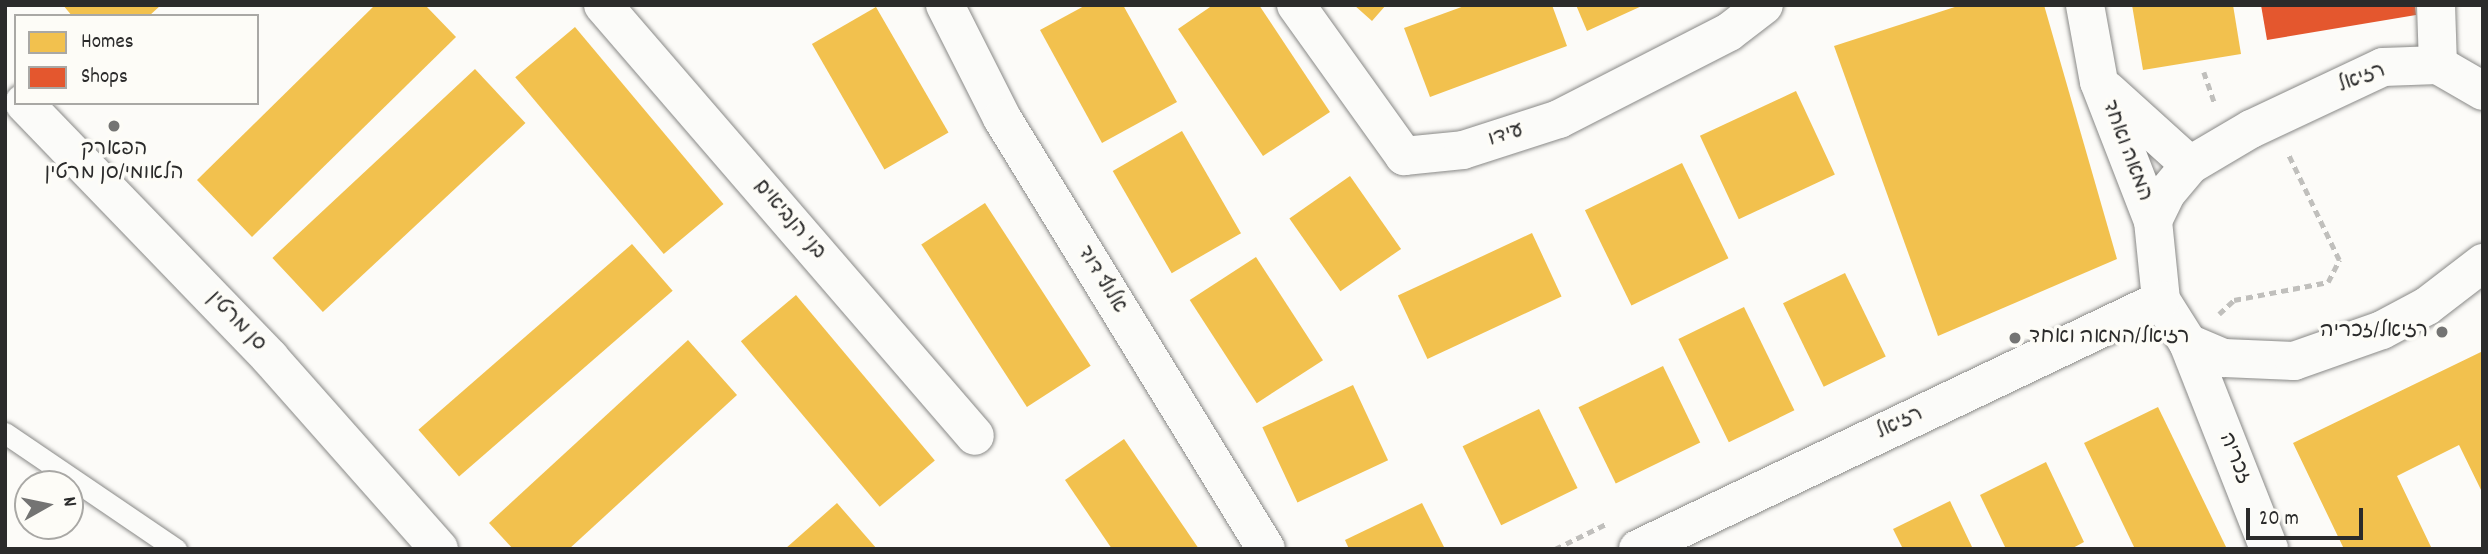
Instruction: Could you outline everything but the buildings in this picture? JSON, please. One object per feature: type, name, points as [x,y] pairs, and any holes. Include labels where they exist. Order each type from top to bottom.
[{"type":"street","name":"בני הנביאים","points":[[603,5],[975,436]]},
{"type":"street","name":"אלוף דוד","points":[[945,5],[1002,118],[1266,549]]},
{"type":"street","name":"עידו","points":[[1296,5],[1404,156],[1463,150],[1559,119],[1729,32],[1764,5]]},
{"type":"street","name":"המאה ואחד","points":[[2085,5],[2099,82],[2153,221]]},
{"type":"street","points":[[2436,5],[2438,65],[2483,91]]},
{"type":"street","name":"רזיאל","points":[[2153,221],[2166,192],[2190,165],[2235,139],[2383,67],[2438,65]]},
{"type":"street","name":"המאה ואחד","points":[[2099,82],[2190,165]]},
{"type":"street","name":"סן מרטין","points":[[26,105],[270,358],[439,549]]},
{"type":"street","points":[[2153,221],[2161,300],[2188,342],[2224,358],[2294,362],[2382,330],[2427,306],[2483,263]]},
{"type":"street","name":"רזיאל","points":[[1638,549],[2161,300]]},
{"type":"street","name":"זכריה","points":[[2188,342],[2269,549]]},
{"type":"street","name":"זכריה","points":[[2213,409],[2224,358]]},
{"type":"lane","points":[[5,433],[176,549]]},
{"type":"path","points":[[2188,342],[2234,300],[2328,282],[2339,260],[2278,133],[2235,139],[2216,107],[2204,72]]},
{"type":"place","name":"הפארק הלאומי/סן מרטין","points":[[114,126]]},
{"type":"place","name":"רזיאל/זכריה","points":[[2442,332]]},
{"type":"place","name":"רזיאל/המאה ואחד","points":[[2015,338]]}]
